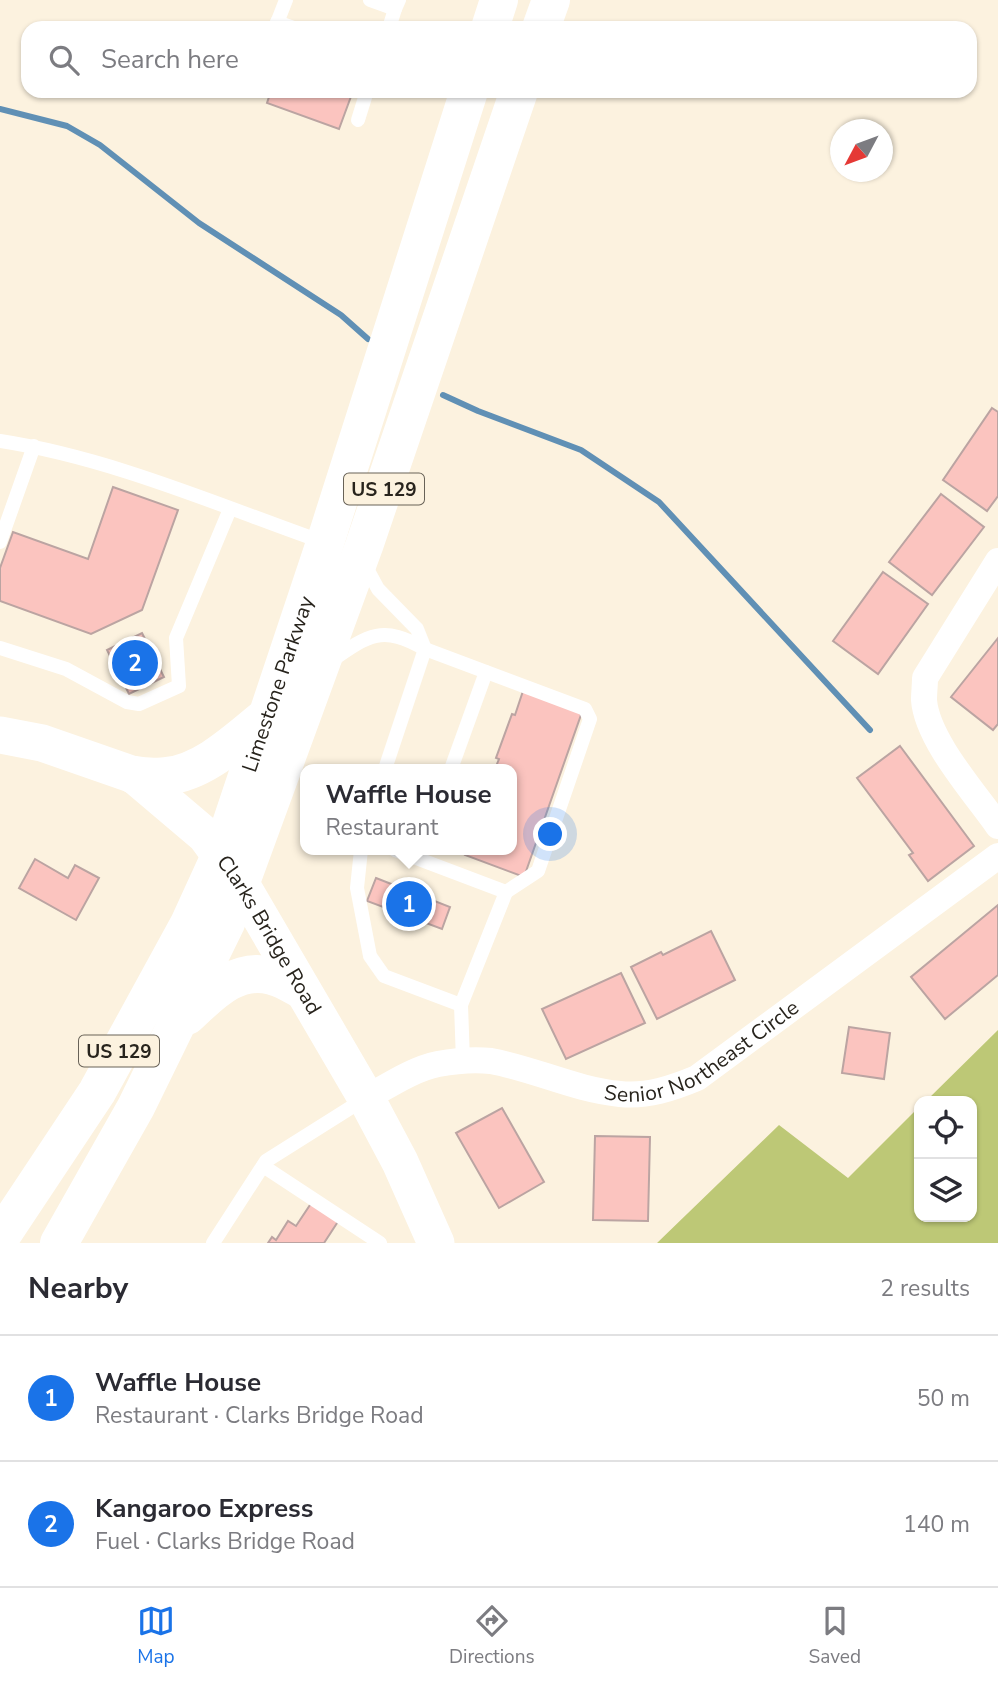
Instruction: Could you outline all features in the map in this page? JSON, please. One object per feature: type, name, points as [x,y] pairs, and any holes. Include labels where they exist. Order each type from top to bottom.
[{"type":"main road","points":[[492,21],[499,0]]},
{"type":"main road","points":[[544,21],[551,0]]},
{"type":"main road","name":"Limestone Parkway","points":[[59,1243],[136,1107],[226,923],[231,869],[267,716],[467,98]]},
{"type":"main road","name":"Limestone Parkway","points":[[0,1238],[97,1092],[188,924],[231,869],[320,668],[517,98]]},
{"type":"main road","points":[[134,775],[166,777],[182,773],[227,748],[267,716]]},
{"type":"main road","name":"Clarks Bridge Road","points":[[0,735],[42,743],[134,775],[206,836],[231,869],[366,1098],[400,1162],[436,1243]]},
{"type":"main road","points":[[175,1027],[233,978],[254,973],[273,976],[302,990]]},
{"type":"street","points":[[998,561],[926,678],[924,700],[930,724],[942,747],[998,825]]},
{"type":"street","name":"Senior Northeast Circle","points":[[366,1098],[406,1076],[435,1065],[463,1061],[489,1061],[621,1094],[671,1089],[698,1078],[998,856]]},
{"type":"lane","points":[[277,21],[285,0]]},
{"type":"lane","points":[[370,0],[397,5]]},
{"type":"lane","points":[[358,120],[365,98]]},
{"type":"lane","points":[[0,441],[34,446],[138,476],[324,543]]},
{"type":"lane","points":[[0,542],[34,446]]},
{"type":"lane","points":[[0,648],[66,669],[127,702],[139,704],[179,686],[176,638],[230,509]]},
{"type":"lane","points":[[360,556],[378,589],[417,629],[425,649],[387,764]]},
{"type":"lane","points":[[320,668],[352,646],[382,634],[402,636],[425,649],[585,709],[590,719],[538,871],[506,892],[461,1005],[463,1061]]},
{"type":"lane","points":[[453,764],[486,672]]},
{"type":"lane","points":[[360,855],[357,888],[370,956],[384,976],[461,1005]]},
{"type":"lane","points":[[422,855],[506,892]]},
{"type":"lane","points":[[213,1243],[265,1161],[366,1098]]},
{"type":"lane","points":[[263,1166],[380,1243]]},
{"type":"green space","points":[[998,1030],[998,1243],[657,1243],[779,1125],[848,1178],[914,1112],[914,1222],[977,1222],[977,1096],[931,1096]]},
{"type":"building","points":[[269,98],[350,98],[339,129],[267,103]]},
{"type":"building","points":[[992,408],[998,412],[998,496],[987,511],[943,480]]},
{"type":"building","points":[[113,487],[178,510],[142,610],[91,634],[0,601],[0,568],[13,532],[88,559]]},
{"type":"building","points":[[941,494],[984,527],[932,595],[889,562]]},
{"type":"building","points":[[883,572],[928,604],[878,674],[833,641]]},
{"type":"building","points":[[142,633],[164,677],[129,694],[107,650]]},
{"type":"building","points":[[998,638],[998,724],[993,730],[951,697]]},
{"type":"building","points":[[523,691],[582,712],[524,877],[465,855],[517,855],[517,764],[497,764],[499,759],[496,758],[512,714],[515,715]]},
{"type":"building","points":[[900,746],[974,846],[928,881],[909,855],[913,853],[857,778]]},
{"type":"building","points":[[35,859],[68,878],[75,865],[99,878],[76,920],[19,888]]},
{"type":"building","points":[[376,878],[450,907],[442,929],[367,901]]},
{"type":"building","points":[[998,905],[998,975],[945,1019],[911,977]]},
{"type":"building","points":[[711,931],[735,980],[657,1019],[631,967],[661,952],[663,955]]},
{"type":"building","points":[[621,973],[645,1023],[566,1059],[542,1009]]},
{"type":"building","points":[[849,1027],[890,1033],[884,1079],[842,1073]]},
{"type":"building","points":[[502,1108],[544,1182],[499,1208],[456,1133]]},
{"type":"building","points":[[595,1136],[650,1137],[648,1221],[593,1220]]},
{"type":"building","points":[[312,1202],[339,1220],[324,1243],[268,1243],[272,1237],[276,1240],[288,1221],[296,1226]]},
{"type":"waterway","points":[[0,109],[67,126],[100,145],[199,223],[341,315],[368,339]]},
{"type":"waterway","points":[[443,395],[581,450],[659,502],[870,730]]},
{"type":"place","name":"Kangaroo Express","points":[[135,663]]},
{"type":"place","name":"Waffle House","points":[[409,904]]}]
